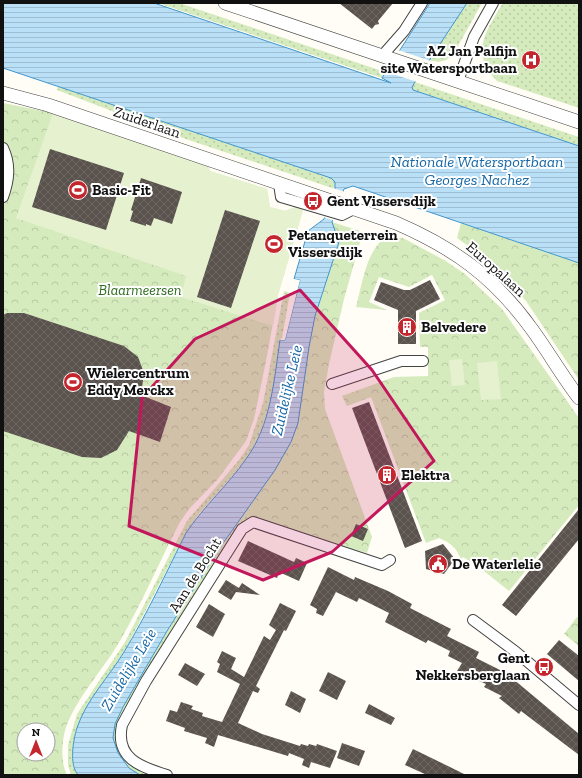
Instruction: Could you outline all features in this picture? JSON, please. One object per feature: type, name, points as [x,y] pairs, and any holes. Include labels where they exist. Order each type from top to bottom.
[{"type":"street","points":[[225,3],[579,122]]},
{"type":"street","points":[[385,56],[404,31],[422,3]]},
{"type":"street","points":[[458,81],[474,37],[493,3]]},
{"type":"street","name":"Zuiderlaan","points":[[3,93],[48,105],[279,184],[323,204],[347,210]]},
{"type":"street","points":[[3,148],[9,170],[3,197]]},
{"type":"street","name":"Europalaan","points":[[347,210],[396,223],[423,235],[448,248],[484,275],[504,294],[522,316],[579,398]]},
{"type":"street","points":[[332,384],[400,361],[423,361]]},
{"type":"street","name":"Aan de Bocht","points":[[167,775],[145,768],[132,760],[124,752],[120,732],[122,725],[146,681],[242,529],[253,522],[382,565],[390,560]]},
{"type":"street","points":[[473,620],[516,652],[579,705]]},
{"type":"highlighted area","points":[[300,290],[372,370],[434,461],[332,552],[263,580],[129,526],[142,398],[195,339]]},
{"type":"green space","points":[[158,3],[179,3],[385,72],[382,78]]},
{"type":"green space","points":[[467,3],[482,3],[454,53],[443,61],[429,60]]},
{"type":"green space","name":"AZ Jan Palfijn site Watersportbaan","points":[[503,3],[579,3],[579,108],[497,81],[489,71],[484,61],[482,51],[483,42],[491,23]]},
{"type":"green space","points":[[415,82],[579,137],[579,146],[413,90],[412,87]]},
{"type":"green space","points":[[58,86],[331,178],[335,182],[335,189],[129,120],[112,111],[57,90]]},
{"type":"green space","name":"Blaarmeersen","points":[[3,103],[53,113],[208,166],[210,171],[267,189],[270,207],[285,211],[295,207],[303,210],[278,295],[254,419],[246,441],[217,480],[189,509],[180,522],[137,610],[121,639],[71,715],[63,738],[63,764],[67,775],[3,775]]},
{"type":"green space","points":[[53,113],[208,166],[210,171],[267,189],[270,207],[285,211],[295,207],[303,210],[278,295],[273,326],[181,297],[186,276],[16,218]]},
{"type":"green space","points":[[332,222],[363,232],[344,299],[324,392],[325,409],[372,537],[367,553],[250,518],[245,512],[275,470],[298,423],[315,316],[339,242]]},
{"type":"green space","points":[[461,223],[579,263],[579,380],[526,301],[486,259],[457,238]]},
{"type":"green space","points":[[389,236],[403,238],[444,260],[465,274],[502,309],[579,418],[579,505],[509,591],[479,567],[463,557],[461,560],[458,552],[447,542],[439,538],[426,543],[371,397],[347,406],[342,396],[394,377],[428,376],[428,347],[420,347],[419,313],[445,300],[432,275],[409,287],[379,277],[369,302],[387,310],[356,307],[363,277],[370,257],[375,248]]},
{"type":"green space","points":[[284,291],[290,293],[271,400],[261,431],[247,459],[198,515],[186,533],[125,650],[96,695],[74,742],[73,764],[78,775],[71,775],[68,765],[68,745],[77,714],[125,642],[187,521],[239,460],[249,445],[263,403]]},
{"type":"green space","points":[[462,359],[465,385],[452,386],[449,360]]},
{"type":"green space","points":[[497,361],[501,399],[481,400],[477,363]]},
{"type":"green space","points":[[245,512],[250,518],[242,523],[242,526],[134,698],[120,746],[152,775],[140,775],[134,773],[120,759],[117,753],[113,740],[116,719],[165,634]]},
{"type":"green space","points":[[577,617],[579,619],[579,646],[564,634]]},
{"type":"water","name":"Nationale Watersportbaan Georges Nachez","points":[[3,3],[154,3],[391,83],[382,78],[430,3],[467,3],[415,82],[412,87],[413,90],[579,146],[579,263],[353,186],[344,189],[332,222],[339,242],[315,316],[298,423],[291,442],[275,470],[219,549],[167,631],[123,707],[115,724],[113,738],[118,753],[129,768],[140,775],[78,775],[73,765],[73,746],[77,728],[92,698],[132,638],[186,533],[200,514],[239,469],[261,432],[270,402],[280,340],[285,340],[300,280],[294,279],[308,231],[324,219],[335,189],[335,182],[331,178],[3,68]]},
{"type":"pier","points":[[398,50],[431,61],[417,82],[384,71]]},
{"type":"pier","points":[[333,188],[345,192],[335,221],[323,217]]},
{"type":"pier","points":[[294,279],[300,280],[285,340],[280,340],[281,338],[284,338],[297,282],[294,281]]},
{"type":"building","points":[[339,3],[393,3],[378,21],[379,24],[375,25],[372,29]]},
{"type":"building","name":"Basic-Fit","points":[[50,149],[124,173],[106,230],[32,207]]},
{"type":"building","points":[[141,178],[182,192],[172,224],[154,218],[151,226],[130,221],[133,211],[131,210]]},
{"type":"building","points":[[225,210],[260,221],[231,308],[197,297]]},
{"type":"building","name":"Belvedere","points":[[430,280],[440,299],[416,311],[416,344],[398,344],[398,310],[374,300],[381,282],[404,290],[410,290]]},
{"type":"building","name":"Wielercentrum Eddy Merckx","points":[[7,313],[24,313],[124,346],[138,357],[144,373],[141,395],[171,407],[160,442],[129,431],[117,450],[101,458],[82,457],[3,431],[3,315]]},
{"type":"building","name":"Elektra","points":[[369,402],[422,541],[405,548],[352,408]]},
{"type":"building","points":[[579,509],[579,539],[516,616],[502,605]]},
{"type":"building","points":[[356,524],[368,529],[363,541],[351,536]]},
{"type":"building","points":[[248,541],[294,562],[296,558],[307,563],[299,581],[279,572],[277,578],[238,561]]},
{"type":"building","name":"De Waterlelie","points":[[443,544],[455,559],[444,574],[426,569],[425,551]]},
{"type":"building","points":[[328,567],[354,580],[355,577],[388,591],[412,604],[410,608],[451,629],[447,636],[479,652],[476,658],[506,673],[579,734],[579,755],[521,711],[519,714],[499,698],[502,696],[484,687],[486,684],[457,671],[462,663],[448,656],[450,651],[428,640],[426,643],[385,622],[389,613],[359,598],[357,602],[336,592],[323,616],[316,613],[317,609],[310,605]]},
{"type":"building","points":[[226,580],[239,588],[242,583],[260,595],[236,592],[231,600],[218,592]]},
{"type":"building","points":[[280,603],[296,611],[286,631],[284,630],[256,686],[260,689],[258,693],[253,691],[238,723],[262,734],[300,746],[301,744],[308,746],[309,744],[316,746],[315,749],[317,744],[337,751],[330,768],[311,762],[309,768],[302,765],[304,759],[289,753],[288,756],[218,735],[214,747],[205,743],[207,738],[184,731],[185,728],[166,721],[170,710],[177,712],[181,702],[193,706],[191,709],[203,713],[202,716],[222,722],[240,684],[217,672],[220,664],[217,662],[222,651],[236,658],[231,669],[244,677],[264,636],[270,640],[276,630],[269,625]]},
{"type":"building","points":[[209,604],[225,614],[213,637],[196,627]]},
{"type":"building","points":[[559,640],[579,656],[579,681],[547,654]]},
{"type":"building","points":[[185,663],[205,674],[197,686],[178,675]]},
{"type":"building","points":[[328,672],[346,681],[337,700],[319,691]]},
{"type":"building","points":[[291,691],[306,699],[300,713],[285,705]]},
{"type":"building","points":[[369,704],[395,718],[391,725],[365,713]]},
{"type":"building","points":[[342,743],[365,751],[359,766],[337,758]]},
{"type":"building","points":[[413,749],[466,775],[427,775],[405,765]]},
{"type":"place","name":"AZ Jan Palfijn site Watersportbaan","points":[[531,60]]},
{"type":"place","name":"Basic-Fit","points":[[78,190]]},
{"type":"place","name":"Gent Vissersdijk","points":[[313,201]]},
{"type":"place","name":"Petanqueterrein Vissersdijk","points":[[274,244]]},
{"type":"place","name":"Belvedere","points":[[407,327]]},
{"type":"place","name":"Wielercentrum Eddy Merckx","points":[[73,382]]},
{"type":"place","name":"Elektra","points":[[387,475]]},
{"type":"place","name":"De Waterlelie","points":[[438,564]]},
{"type":"place","name":"Gent Nekkersberglaan","points":[[544,667]]},
{"type":"water label","name":"Zuidelijke Leie","points":[[286,390]]},
{"type":"water label","name":"Zuidelijke Leie","points":[[128,669]]}]
